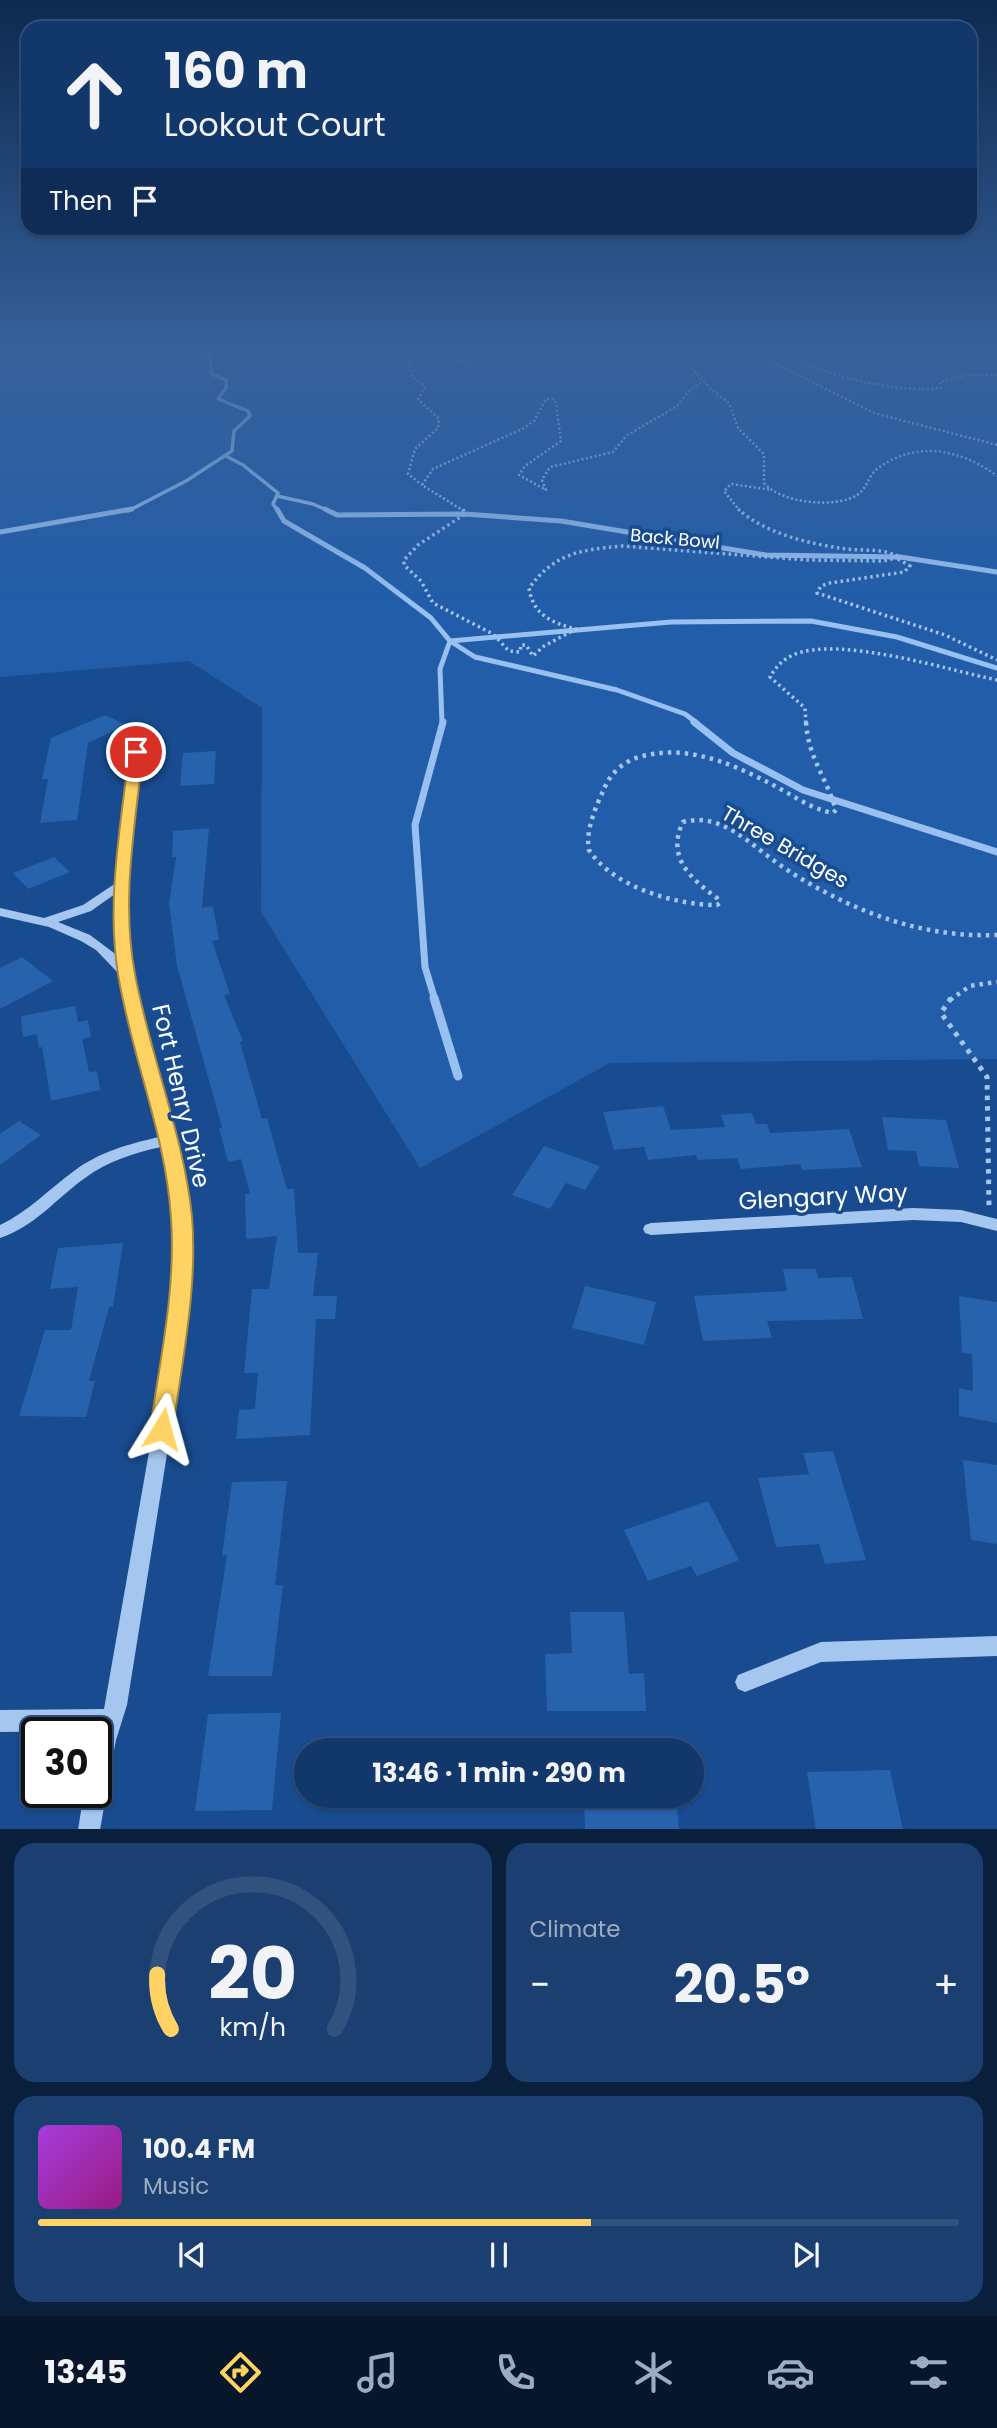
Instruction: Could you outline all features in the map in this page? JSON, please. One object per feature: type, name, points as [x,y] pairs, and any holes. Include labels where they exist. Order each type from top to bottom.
[{"type":"street","points":[[126,974],[120,904],[136,752]]},
{"type":"street","points":[[46,921],[87,908],[121,885]]},
{"type":"street","name":"Fort Henry Drive","points":[[0,912],[46,921],[89,938],[116,958],[126,974],[167,1140],[181,1217],[181,1285],[156,1464],[112,1717]]},
{"type":"street","points":[[0,1232],[32,1214],[102,1160],[125,1150],[167,1140]]},
{"type":"street","name":"Glengary Way","points":[[651,1229],[913,1214],[961,1216],[993,1224]]},
{"type":"street","points":[[745,1682],[821,1652],[997,1646]]},
{"type":"street","points":[[0,1721],[21,1721]]},
{"type":"street","name":"Fort Henry Drive","points":[[89,1829],[93,1808]]},
{"type":"path","points":[[432,433],[415,449],[408,474],[422,485],[433,469],[512,433]]},
{"type":"path","points":[[558,433],[561,441],[525,466],[519,475],[547,490],[542,480],[550,467],[613,453],[630,433]]},
{"type":"path","points":[[743,433],[764,453],[766,463],[762,477],[772,490],[816,500],[840,500],[856,496],[864,489],[872,473],[890,461],[918,450],[961,454],[997,476]]},
{"type":"path","points":[[954,433],[997,445]]},
{"type":"path","name":"Back Bowl","points":[[422,485],[464,510],[465,514],[418,545],[404,560],[404,565],[421,581],[433,603],[493,634],[509,651],[520,652],[520,646],[526,645],[531,656],[576,629],[552,623],[536,609],[530,588],[535,575],[551,563],[584,550],[653,547],[761,558],[898,559],[900,556],[887,551],[848,549],[779,532],[733,506],[724,491],[730,484],[772,490]]},
{"type":"path","points":[[898,559],[910,566],[904,572],[830,583],[821,586],[817,593],[945,635],[997,660]]},
{"type":"path","name":"Three Bridges","points":[[997,680],[854,650],[832,649],[788,656],[775,667],[770,677],[805,708],[807,745],[831,793],[836,810],[833,813],[816,809],[752,774],[714,760],[677,753],[645,754],[617,768],[612,774],[590,830],[589,849],[597,863],[617,876],[683,902],[717,905],[720,903],[717,898],[683,869],[677,855],[676,842],[683,822],[704,819],[729,829],[822,890],[906,926],[935,933],[997,935]]},
{"type":"path","points":[[993,1224],[987,1077],[977,1060],[950,1030],[941,1013],[953,993],[973,983],[997,982]]},
{"type":"shaded area","points":[[0,433],[997,433],[997,1059],[610,1063],[420,1168],[261,912],[262,708],[189,661],[0,677]]},
{"type":"building","points":[[105,715],[126,725],[88,743],[77,820],[40,823],[48,779],[42,779],[51,738]]},
{"type":"building","points":[[216,751],[214,784],[180,786],[183,753]]},
{"type":"building","points":[[209,828],[202,908],[213,906],[219,940],[212,941],[230,994],[224,995],[243,1041],[240,1042],[262,1119],[267,1118],[287,1189],[294,1189],[298,1253],[318,1253],[313,1296],[337,1296],[335,1319],[316,1319],[310,1435],[236,1439],[239,1410],[255,1409],[258,1373],[244,1373],[252,1289],[269,1289],[277,1236],[246,1239],[245,1194],[250,1193],[241,1159],[228,1162],[219,1128],[222,1127],[177,966],[169,903],[176,857],[172,857],[173,831]]},
{"type":"building","points":[[54,857],[70,872],[28,889],[13,873]]},
{"type":"building","points":[[22,957],[53,981],[0,1009],[0,968]]},
{"type":"building","points":[[75,1006],[78,1022],[88,1020],[91,1037],[82,1039],[89,1072],[97,1071],[100,1090],[51,1101],[42,1047],[39,1048],[37,1034],[23,1037],[21,1016]]},
{"type":"building","points":[[663,1106],[671,1130],[725,1127],[721,1115],[752,1113],[756,1124],[767,1124],[770,1133],[849,1129],[862,1167],[802,1170],[800,1164],[741,1169],[737,1158],[697,1160],[696,1155],[648,1160],[644,1147],[614,1150],[603,1112]]},
{"type":"building","points":[[882,1117],[946,1120],[959,1168],[919,1166],[916,1151],[888,1150]]},
{"type":"building","points":[[19,1121],[41,1135],[0,1165],[0,1134]]},
{"type":"building","points":[[544,1146],[600,1166],[585,1190],[566,1183],[550,1209],[512,1195]]},
{"type":"building","points":[[123,1243],[113,1307],[109,1307],[89,1381],[95,1381],[86,1417],[19,1416],[45,1330],[71,1330],[78,1287],[50,1289],[58,1248]]},
{"type":"building","points":[[783,1269],[816,1269],[818,1278],[852,1277],[863,1319],[767,1321],[772,1338],[703,1341],[694,1296],[787,1291]]},
{"type":"building","points":[[585,1286],[656,1302],[644,1345],[572,1328]]},
{"type":"building","points":[[959,1296],[997,1302],[997,1423],[959,1416],[959,1388],[973,1391],[972,1354],[962,1353]]},
{"type":"building","points":[[833,1451],[866,1560],[825,1564],[819,1544],[776,1547],[758,1478],[809,1474],[803,1453]]},
{"type":"building","points":[[963,1460],[997,1465],[997,1544],[971,1540]]},
{"type":"building","points":[[287,1481],[275,1585],[283,1585],[272,1676],[208,1676],[227,1555],[222,1556],[232,1482]]},
{"type":"building","points":[[708,1501],[739,1560],[697,1576],[691,1566],[648,1581],[624,1530]]},
{"type":"building","points":[[570,1612],[624,1612],[629,1674],[644,1673],[646,1711],[547,1711],[545,1654],[572,1653]]},
{"type":"building","points":[[281,1713],[272,1810],[195,1811],[208,1714]]},
{"type":"building","points":[[890,1770],[903,1829],[816,1829],[807,1772]]},
{"type":"building","points":[[584,1808],[677,1808],[679,1829],[585,1829]]},
{"type":"waterway","points":[[132,509],[186,481],[232,451],[234,433]]},
{"type":"waterway","points":[[226,456],[243,465],[278,493],[273,504],[278,511]]},
{"type":"waterway","points":[[277,496],[313,504],[329,511]]},
{"type":"waterway","points":[[0,532],[132,509]]},
{"type":"waterway","points":[[128,511],[132,509]]},
{"type":"waterway","points":[[277,509],[284,521],[365,568],[431,618],[450,641]]},
{"type":"waterway","points":[[325,509],[329,511]]},
{"type":"waterway","points":[[329,511],[337,515],[465,514],[561,521],[766,555],[900,557],[997,572]]},
{"type":"waterway","points":[[450,641],[671,622],[811,621],[897,637],[997,668]]},
{"type":"waterway","points":[[442,723],[440,669],[450,641]]},
{"type":"waterway","points":[[450,641],[475,657],[617,690],[685,714],[697,723]]},
{"type":"waterway","points":[[435,1000],[425,967],[415,825],[443,722]]},
{"type":"waterway","points":[[694,722],[733,753],[803,790],[997,852]]},
{"type":"waterway","points":[[434,998],[458,1076]]},
{"type":"route","points":[[136,752],[120,904],[126,974],[167,1140],[181,1217],[181,1285],[162,1429]]}]
